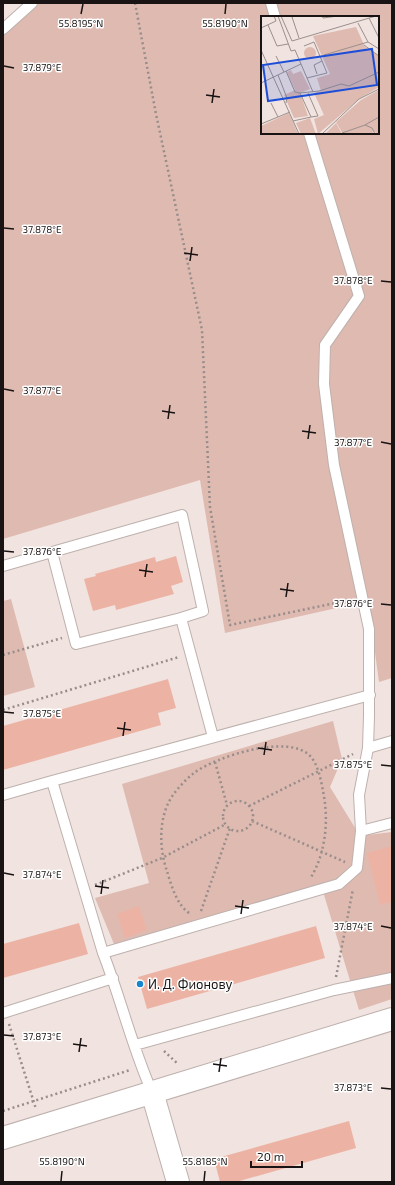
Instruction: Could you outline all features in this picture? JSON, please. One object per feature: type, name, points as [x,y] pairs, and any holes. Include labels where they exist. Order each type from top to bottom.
[{"type":"street","points":[[3,1138],[392,1019]]},
{"type":"street","points":[[152,1092],[178,1182]]},
{"type":"lane","points":[[3,29],[32,3]]},
{"type":"lane","points":[[271,3],[275,16]]},
{"type":"lane","points":[[103,953],[199,922],[289,899],[339,884],[357,868],[361,831],[359,795],[368,748],[370,695],[369,629],[334,465],[324,384],[325,345],[359,296],[309,134]]},
{"type":"lane","points":[[3,566],[52,552],[182,515],[203,611],[181,618],[76,644],[52,552]]},
{"type":"lane","points":[[181,618],[213,737]]},
{"type":"lane","points":[[3,795],[370,695]]},
{"type":"lane","points":[[368,748],[392,741]]},
{"type":"lane","points":[[52,781],[103,953],[113,978],[135,1045],[140,1066],[152,1092]]},
{"type":"lane","points":[[361,831],[392,823]]},
{"type":"lane","points":[[4,1012],[113,978]]},
{"type":"lane","points":[[135,1045],[334,990],[392,978]]},
{"type":"path","points":[[135,3],[156,114],[202,330],[210,507],[230,624],[362,597]]},
{"type":"path","points":[[3,655],[74,635]]},
{"type":"path","points":[[3,710],[191,653]]},
{"type":"path","points":[[230,828],[199,922],[184,909],[171,883],[162,858],[160,843],[165,812],[172,796],[194,773],[228,756],[245,751],[284,746],[299,749],[310,756],[318,771],[324,798],[326,828],[318,866],[309,880],[289,899]]},
{"type":"path","points":[[249,806],[318,771],[368,748]]},
{"type":"path","points":[[215,762],[227,805]]},
{"type":"path","points":[[235,801],[242,801],[249,806],[253,813],[252,821],[247,828],[236,830],[230,828],[226,824],[223,814],[227,805],[235,801]]},
{"type":"path","points":[[252,821],[322,851],[357,868],[334,990]]},
{"type":"path","points":[[84,889],[162,858],[226,824]]},
{"type":"path","points":[[4,1012],[38,1114]]},
{"type":"path","points":[[152,1041],[182,1067]]},
{"type":"path","points":[[3,1111],[140,1066]]},
{"type":"shaded area","points":[[34,3],[392,3],[392,678],[379,682],[368,601],[225,633],[200,480],[3,539],[3,34]]},
{"type":"shaded area","points":[[11,599],[35,687],[3,696],[3,601]]},
{"type":"shaded area","points":[[333,721],[342,759],[330,787],[360,836],[392,832],[392,999],[359,1010],[321,885],[114,944],[95,898],[149,883],[122,784]]},
{"type":"building","points":[[176,556],[183,582],[171,586],[174,594],[116,610],[115,605],[93,611],[84,579],[96,576],[95,574],[155,557],[156,562]]},
{"type":"building","points":[[168,679],[176,708],[158,713],[161,725],[3,770],[3,726]]},
{"type":"building","points":[[392,846],[392,902],[380,905],[367,853]]},
{"type":"building","points":[[139,906],[147,930],[125,938],[117,914]]},
{"type":"building","points":[[79,923],[88,954],[3,978],[3,944]]},
{"type":"building","points":[[316,926],[325,958],[147,1009],[138,977]]},
{"type":"building","points":[[349,1121],[356,1148],[236,1182],[220,1182],[214,1159]]},
{"type":"place","name":"И. Д. Фионову","points":[[140,984]]}]
